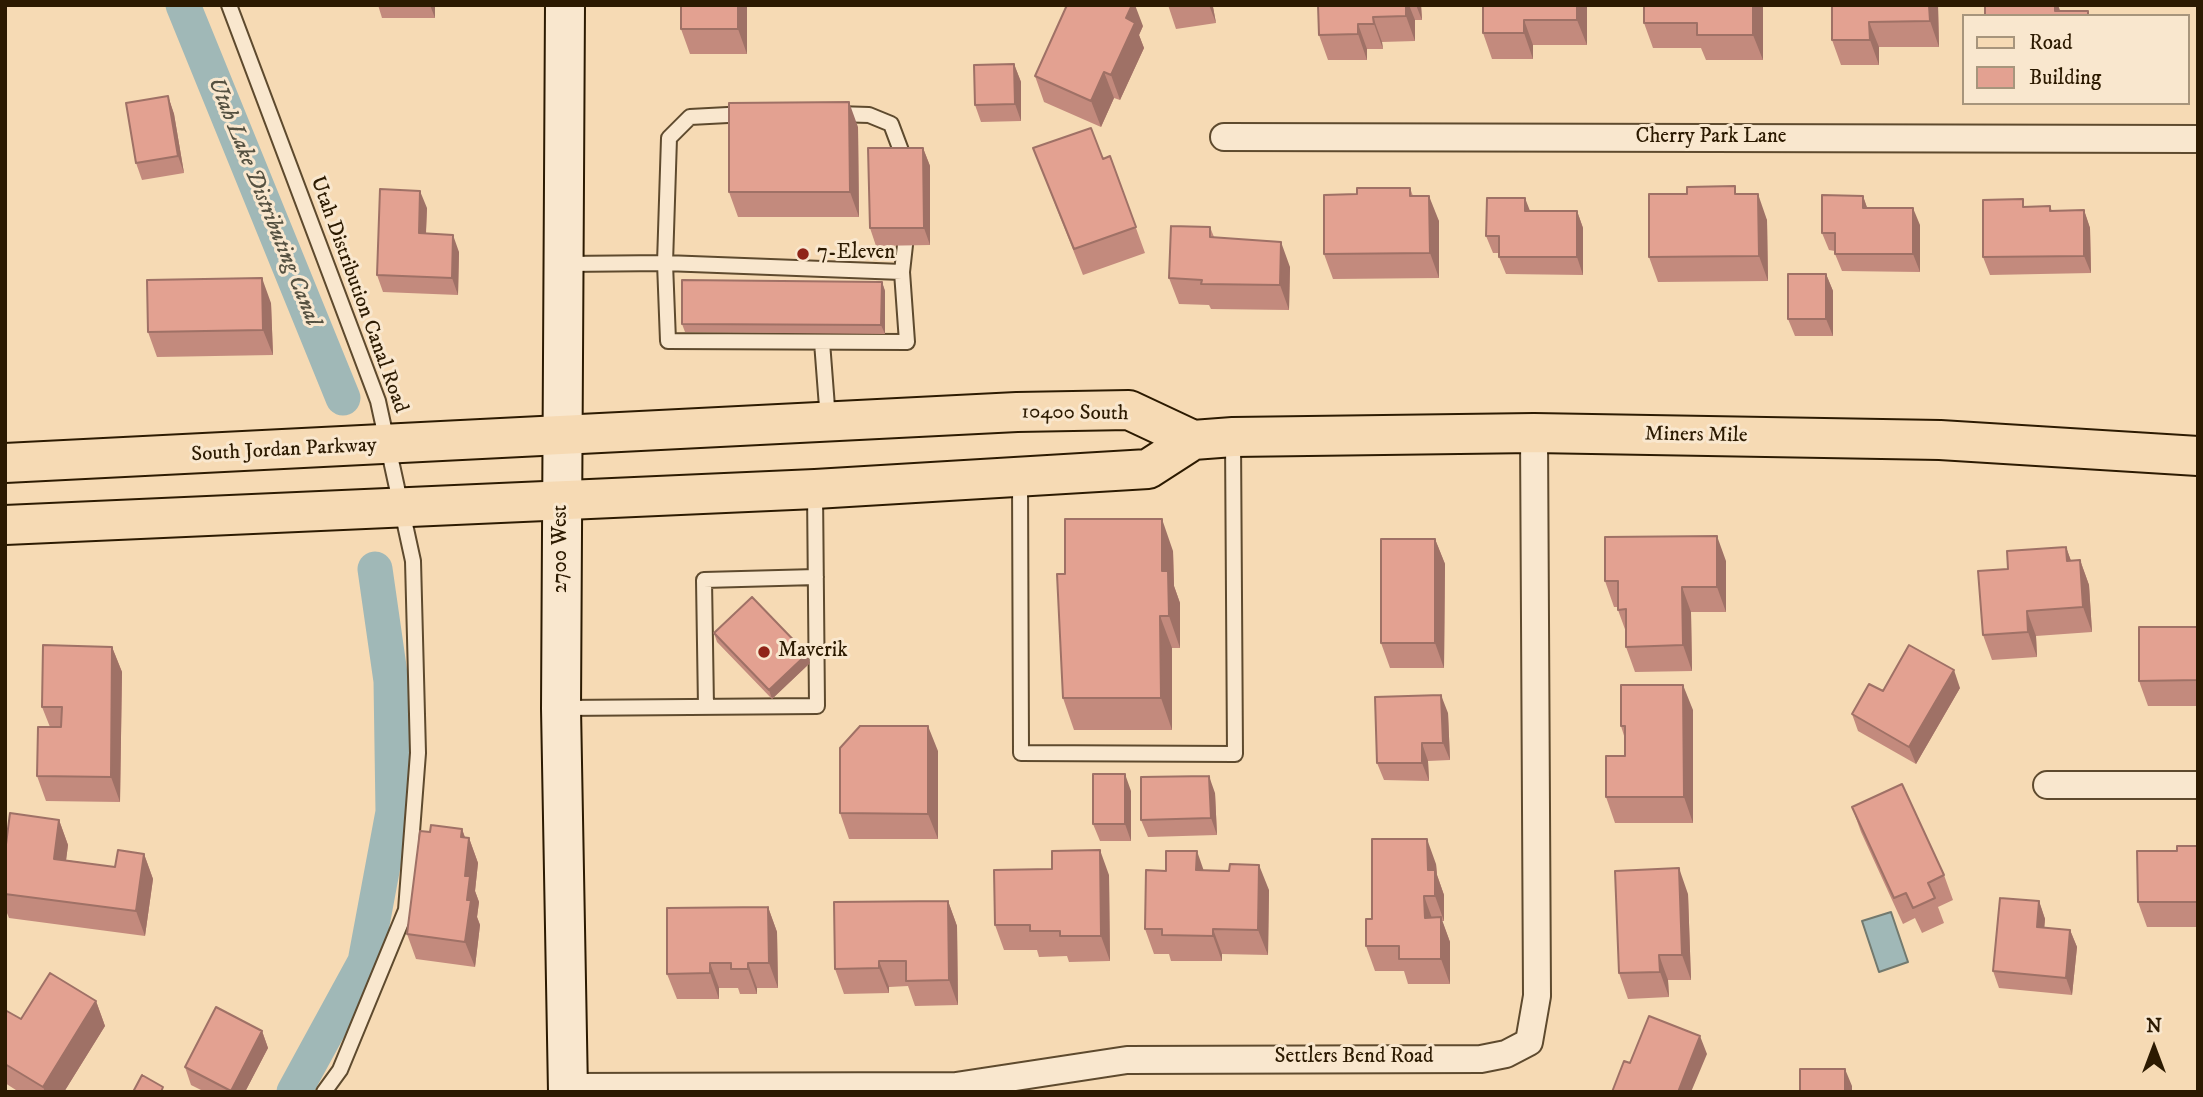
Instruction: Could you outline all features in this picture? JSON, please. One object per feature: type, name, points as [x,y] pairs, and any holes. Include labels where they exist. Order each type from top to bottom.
[{"type":"main road","name":"2700 West","points":[[565,5],[561,708],[568,1089]]},
{"type":"main road","name":"10400 South","points":[[563,436],[1129,410],[1193,440]]},
{"type":"main road","name":"Miners Mile","points":[[1193,440],[1534,433],[1940,440],[2198,456]]},
{"type":"main road","name":"South Jordan Parkway","points":[[5,463],[563,436]]},
{"type":"main road","points":[[5,525],[815,489],[1148,469],[1193,440]]},
{"type":"street","name":"Cherry Park Lane","points":[[1224,137],[2198,139]]},
{"type":"street","name":"Settlers Bend Road","points":[[568,1089],[956,1086],[1127,1060],[1481,1059],[1506,1054],[1529,1042],[1537,996],[1534,433]]},
{"type":"street","points":[[2047,785],[2198,785]]},
{"type":"lane","name":"Utah Distribution Canal Road","points":[[229,5],[378,401],[413,561],[418,753],[406,910],[340,1070],[324,1092]]},
{"type":"lane","points":[[766,114],[691,117],[669,138],[664,263],[668,341],[907,342],[902,272],[905,245]]},
{"type":"lane","points":[[817,114],[869,115],[891,124],[906,166]]},
{"type":"lane","points":[[564,264],[664,263],[902,272]]},
{"type":"lane","points":[[822,342],[828,423]]},
{"type":"lane","points":[[1020,477],[1021,753],[1235,754],[1233,438]]},
{"type":"lane","points":[[561,708],[817,706],[815,489]]},
{"type":"lane","points":[[706,707],[704,580],[816,577]]},
{"type":"water","points":[[1891,912],[1908,962],[1879,972],[1862,921]]},
{"type":"building","points":[[681,5],[738,5],[738,29],[681,29]]},
{"type":"building","points":[[1067,5],[1132,5],[1126,18],[1135,23],[1111,75],[1104,72],[1091,101],[1035,76]]},
{"type":"building","points":[[1318,5],[1406,5],[1406,16],[1373,17],[1374,24],[1358,24],[1358,34],[1319,35]]},
{"type":"building","points":[[1483,5],[1577,5],[1577,20],[1524,20],[1524,33],[1483,33]]},
{"type":"building","points":[[1644,5],[1753,5],[1753,35],[1697,35],[1697,23],[1644,23]]},
{"type":"building","points":[[1832,5],[1929,5],[1930,21],[1869,22],[1870,40],[1832,40]]},
{"type":"building","points":[[1985,5],[2055,5],[2055,11],[2088,11],[2088,14],[1985,14]]},
{"type":"building","points":[[1014,64],[1015,104],[975,105],[974,65]]},
{"type":"building","points":[[168,96],[178,156],[136,163],[126,103]]},
{"type":"building","points":[[849,102],[850,192],[729,192],[729,103]]},
{"type":"building","points":[[1091,128],[1103,159],[1110,156],[1136,227],[1074,249],[1033,148]]},
{"type":"building","points":[[868,148],[923,148],[924,228],[870,228]]},
{"type":"building","points":[[1735,186],[1735,194],[1758,194],[1759,256],[1649,257],[1649,194],[1687,194],[1687,187]]},
{"type":"building","points":[[1357,188],[1410,188],[1410,196],[1429,196],[1430,253],[1324,254],[1324,195],[1357,194]]},
{"type":"building","points":[[380,189],[420,191],[419,233],[453,235],[452,278],[377,275]]},
{"type":"building","points":[[1822,195],[1863,196],[1863,208],[1913,208],[1913,254],[1835,254],[1835,233],[1822,233]]},
{"type":"building","points":[[1487,198],[1525,198],[1525,211],[1577,211],[1577,257],[1499,257],[1499,236],[1486,236]]},
{"type":"building","points":[[2023,199],[2023,207],[2050,206],[2050,211],[2084,210],[2084,256],[1983,257],[1983,200]]},
{"type":"building","points":[[1171,226],[1210,227],[1210,237],[1281,242],[1280,285],[1201,284],[1202,280],[1169,278]]},
{"type":"building","points":[[1788,274],[1826,274],[1826,319],[1788,319]]},
{"type":"building","points":[[262,278],[263,330],[148,332],[147,280]]},
{"type":"building","points":[[682,280],[882,282],[881,325],[682,324]]},
{"type":"building","points":[[1065,519],[1162,519],[1162,571],[1168,571],[1169,616],[1160,616],[1161,698],[1063,698],[1057,574],[1065,574]]},
{"type":"building","points":[[1717,536],[1717,587],[1682,587],[1683,645],[1626,647],[1626,609],[1618,610],[1618,581],[1605,581],[1605,537]]},
{"type":"building","points":[[1381,539],[1435,539],[1435,643],[1381,643]]},
{"type":"building","points":[[2066,547],[2067,561],[2080,560],[2083,607],[2027,611],[2028,632],[1983,635],[1978,571],[2008,569],[2007,551]]},
{"type":"building","name":"Maverik","points":[[752,597],[807,654],[769,690],[714,633]]},
{"type":"building","points":[[2139,627],[2198,627],[2198,680],[2139,681]]},
{"type":"building","points":[[43,645],[112,647],[111,777],[37,776],[38,727],[61,727],[62,707],[42,707]]},
{"type":"building","points":[[1909,645],[1954,670],[1909,747],[1852,714],[1869,684],[1883,691]]},
{"type":"building","points":[[1621,685],[1683,685],[1684,797],[1606,797],[1606,756],[1625,756],[1625,726],[1621,726]]},
{"type":"building","points":[[1441,695],[1443,743],[1422,743],[1422,763],[1377,763],[1375,697]]},
{"type":"building","points":[[860,726],[928,726],[928,814],[840,813],[840,748]]},
{"type":"building","points":[[1093,774],[1125,774],[1125,824],[1093,824]]},
{"type":"building","points":[[1209,776],[1211,818],[1141,820],[1141,777]]},
{"type":"building","points":[[1902,784],[1944,875],[1928,883],[1935,898],[1913,908],[1906,893],[1894,898],[1852,807]]},
{"type":"building","points":[[10,813],[59,820],[54,859],[115,867],[118,850],[144,854],[136,911],[5,894],[5,852]]},
{"type":"building","points":[[431,825],[462,829],[461,837],[469,838],[465,876],[470,876],[467,900],[471,900],[465,942],[407,934],[420,831],[430,832]]},
{"type":"building","points":[[1372,839],[1427,839],[1428,870],[1435,870],[1435,896],[1424,896],[1425,918],[1441,917],[1441,959],[1399,959],[1399,946],[1366,946],[1366,919],[1372,919]]},
{"type":"building","points":[[2177,846],[2198,846],[2198,902],[2138,902],[2137,851],[2177,851]]},
{"type":"building","points":[[1100,850],[1101,936],[1060,936],[1060,931],[1030,931],[1030,925],[995,925],[994,870],[1052,869],[1052,851]]},
{"type":"building","points":[[1166,851],[1197,851],[1196,870],[1229,871],[1230,864],[1259,865],[1258,930],[1213,929],[1213,936],[1162,935],[1162,929],[1145,929],[1146,870],[1166,871]]},
{"type":"building","points":[[1679,868],[1682,955],[1659,955],[1660,972],[1619,973],[1615,871]]},
{"type":"building","points":[[2000,898],[2039,901],[2037,927],[2070,930],[2066,978],[1993,971]]},
{"type":"building","points":[[948,901],[949,980],[906,981],[906,961],[879,961],[879,968],[835,969],[834,902]]},
{"type":"building","points":[[768,907],[769,963],[748,963],[748,969],[731,969],[731,963],[710,963],[710,973],[667,974],[667,908]]},
{"type":"building","points":[[50,973],[96,1001],[43,1087],[5,1064],[5,1010],[21,1019]]},
{"type":"building","points":[[216,1007],[262,1031],[231,1091],[185,1067]]},
{"type":"building","points":[[1649,1016],[1700,1036],[1678,1092],[1612,1092],[1624,1061],[1630,1063]]},
{"type":"building","points":[[1800,1069],[1845,1069],[1845,1092],[1800,1092]]},
{"type":"building","points":[[142,1075],[163,1087],[161,1092],[133,1092]]},
{"type":"waterway","name":"Utah Lake Distributing Canal","points":[[183,5],[343,398]]},
{"type":"waterway","name":"Utah Lake Distributing Canal","points":[[294,1092],[365,962],[393,812],[391,681],[375,569]]},
{"type":"place","name":"7-Eleven","points":[[803,254]]},
{"type":"place","name":"Maverik","points":[[764,652]]}]
